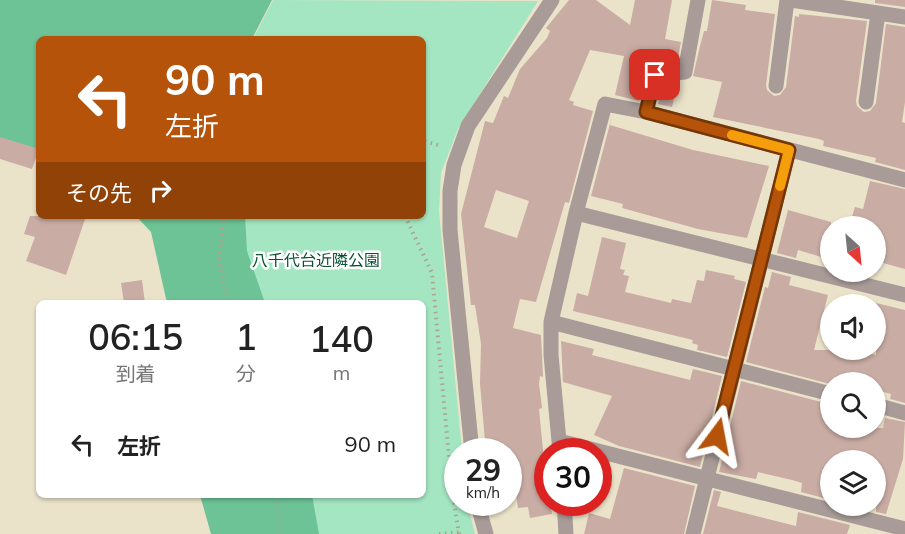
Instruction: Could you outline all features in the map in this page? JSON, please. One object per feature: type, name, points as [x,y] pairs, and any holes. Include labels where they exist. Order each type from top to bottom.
[{"type":"street","points":[[471,438],[446,186],[468,126],[482,97],[552,0]]},
{"type":"street","points":[[646,112],[655,75],[685,72],[698,0]]},
{"type":"street","points":[[776,86],[787,0]]},
{"type":"street","points":[[791,0],[905,17]]},
{"type":"street","points":[[866,102],[878,13]]},
{"type":"street","points":[[559,438],[551,322],[576,213],[605,104],[646,112],[905,180]]},
{"type":"street","points":[[693,534],[732,370],[789,150]]},
{"type":"street","points":[[576,213],[905,295]]},
{"type":"street","points":[[551,322],[820,391]]},
{"type":"street","points":[[886,408],[905,413]]},
{"type":"street","points":[[612,458],[903,527]]},
{"type":"street","points":[[481,516],[486,534]]},
{"type":"street","points":[[565,516],[566,534]]},
{"type":"path","points":[[224,219],[219,258],[227,300]]},
{"type":"path","points":[[406,219],[432,273],[452,490],[459,533]]},
{"type":"path","points":[[276,498],[281,534]]},
{"type":"path","points":[[440,534],[465,531]]},
{"type":"green space","points":[[0,0],[272,0],[254,36],[36,36],[36,156],[0,146]]},
{"type":"green space","name":"八千代台近隣公園","points":[[273,0],[538,1],[458,129],[441,173],[439,211],[461,438],[444,438],[444,516],[470,516],[475,534],[243,534],[234,498],[426,498],[426,300],[182,300],[170,219],[426,219],[426,36],[255,36]]},
{"type":"green space","points":[[139,219],[245,219],[247,251],[264,300],[166,300],[151,232]]},
{"type":"green space","points":[[201,498],[313,498],[319,534],[211,534]]},
{"type":"building","points":[[569,0],[596,0],[630,25],[635,0],[672,0],[665,39],[681,42],[677,63],[648,68],[639,101],[615,95],[624,56],[590,50],[569,100],[574,102],[573,105],[593,111],[569,203],[565,202],[536,302],[520,299],[513,328],[541,335],[543,377],[540,376],[542,408],[539,409],[542,438],[534,438],[534,516],[541,516],[530,518],[528,507],[522,508],[522,438],[485,438],[480,384],[481,344],[475,305],[471,305],[461,214],[485,121],[493,123],[504,96],[508,98],[520,69],[547,38],[550,31],[546,28]],"holes":[[[496,190],[529,201],[517,238],[484,227]]]},
{"type":"building","points":[[712,0],[746,5],[745,10],[775,14],[766,85],[767,90],[774,96],[780,95],[786,87],[795,16],[799,17],[799,14],[867,21],[856,101],[857,106],[864,112],[870,111],[876,103],[886,24],[905,27],[905,102],[902,122],[905,123],[905,170],[875,162],[876,158],[823,146],[824,141],[819,139],[713,117],[722,82],[693,76],[704,31],[707,31]]},
{"type":"building","points":[[875,0],[905,0],[905,7],[875,3]]},
{"type":"building","points":[[678,82],[672,107],[658,104],[663,84]]},
{"type":"building","points":[[612,116],[610,125],[693,150],[769,166],[747,238],[698,229],[622,208],[623,204],[591,196]]},
{"type":"building","points":[[0,137],[36,148],[32,169],[0,159]]},
{"type":"building","points":[[870,181],[905,189],[905,269],[886,264],[886,216],[852,216],[855,207],[863,209]]},
{"type":"building","points":[[788,210],[820,219],[820,257],[798,250],[796,258],[777,253]]},
{"type":"building","points":[[30,216],[36,216],[36,219],[85,219],[66,275],[26,261],[35,237],[24,234]]},
{"type":"building","points":[[602,237],[626,243],[620,269],[625,270],[623,275],[629,276],[625,292],[671,303],[672,299],[691,303],[697,280],[704,281],[706,270],[735,276],[734,279],[746,282],[727,357],[697,350],[698,345],[692,343],[693,340],[573,311],[577,293],[588,296]]},
{"type":"building","points":[[772,272],[791,277],[789,285],[824,294],[820,294],[820,326],[814,350],[820,350],[820,360],[886,360],[886,305],[905,310],[905,403],[890,399],[891,394],[886,393],[886,372],[820,372],[820,381],[746,362],[765,287],[768,288]]},
{"type":"building","points":[[142,280],[145,300],[124,300],[121,283]]},
{"type":"building","points":[[561,341],[594,349],[592,355],[690,380],[693,369],[722,376],[700,467],[619,446],[612,443],[612,438],[601,438],[594,435],[612,396],[563,382]]},
{"type":"building","points":[[741,381],[820,402],[820,438],[886,438],[886,418],[905,422],[903,459],[886,514],[886,450],[820,450],[820,497],[801,492],[802,483],[792,480],[758,472],[756,479],[719,472]]},
{"type":"building","points":[[624,468],[695,486],[684,534],[584,534],[588,516],[610,519]]},
{"type":"building","points":[[714,490],[721,492],[717,506],[796,526],[798,512],[850,525],[847,534],[703,534]]},
{"type":"slow traffic","points":[[732,135],[789,150],[780,186]]},
{"type":"route","points":[[655,75],[646,112],[789,150],[717,436]]}]
